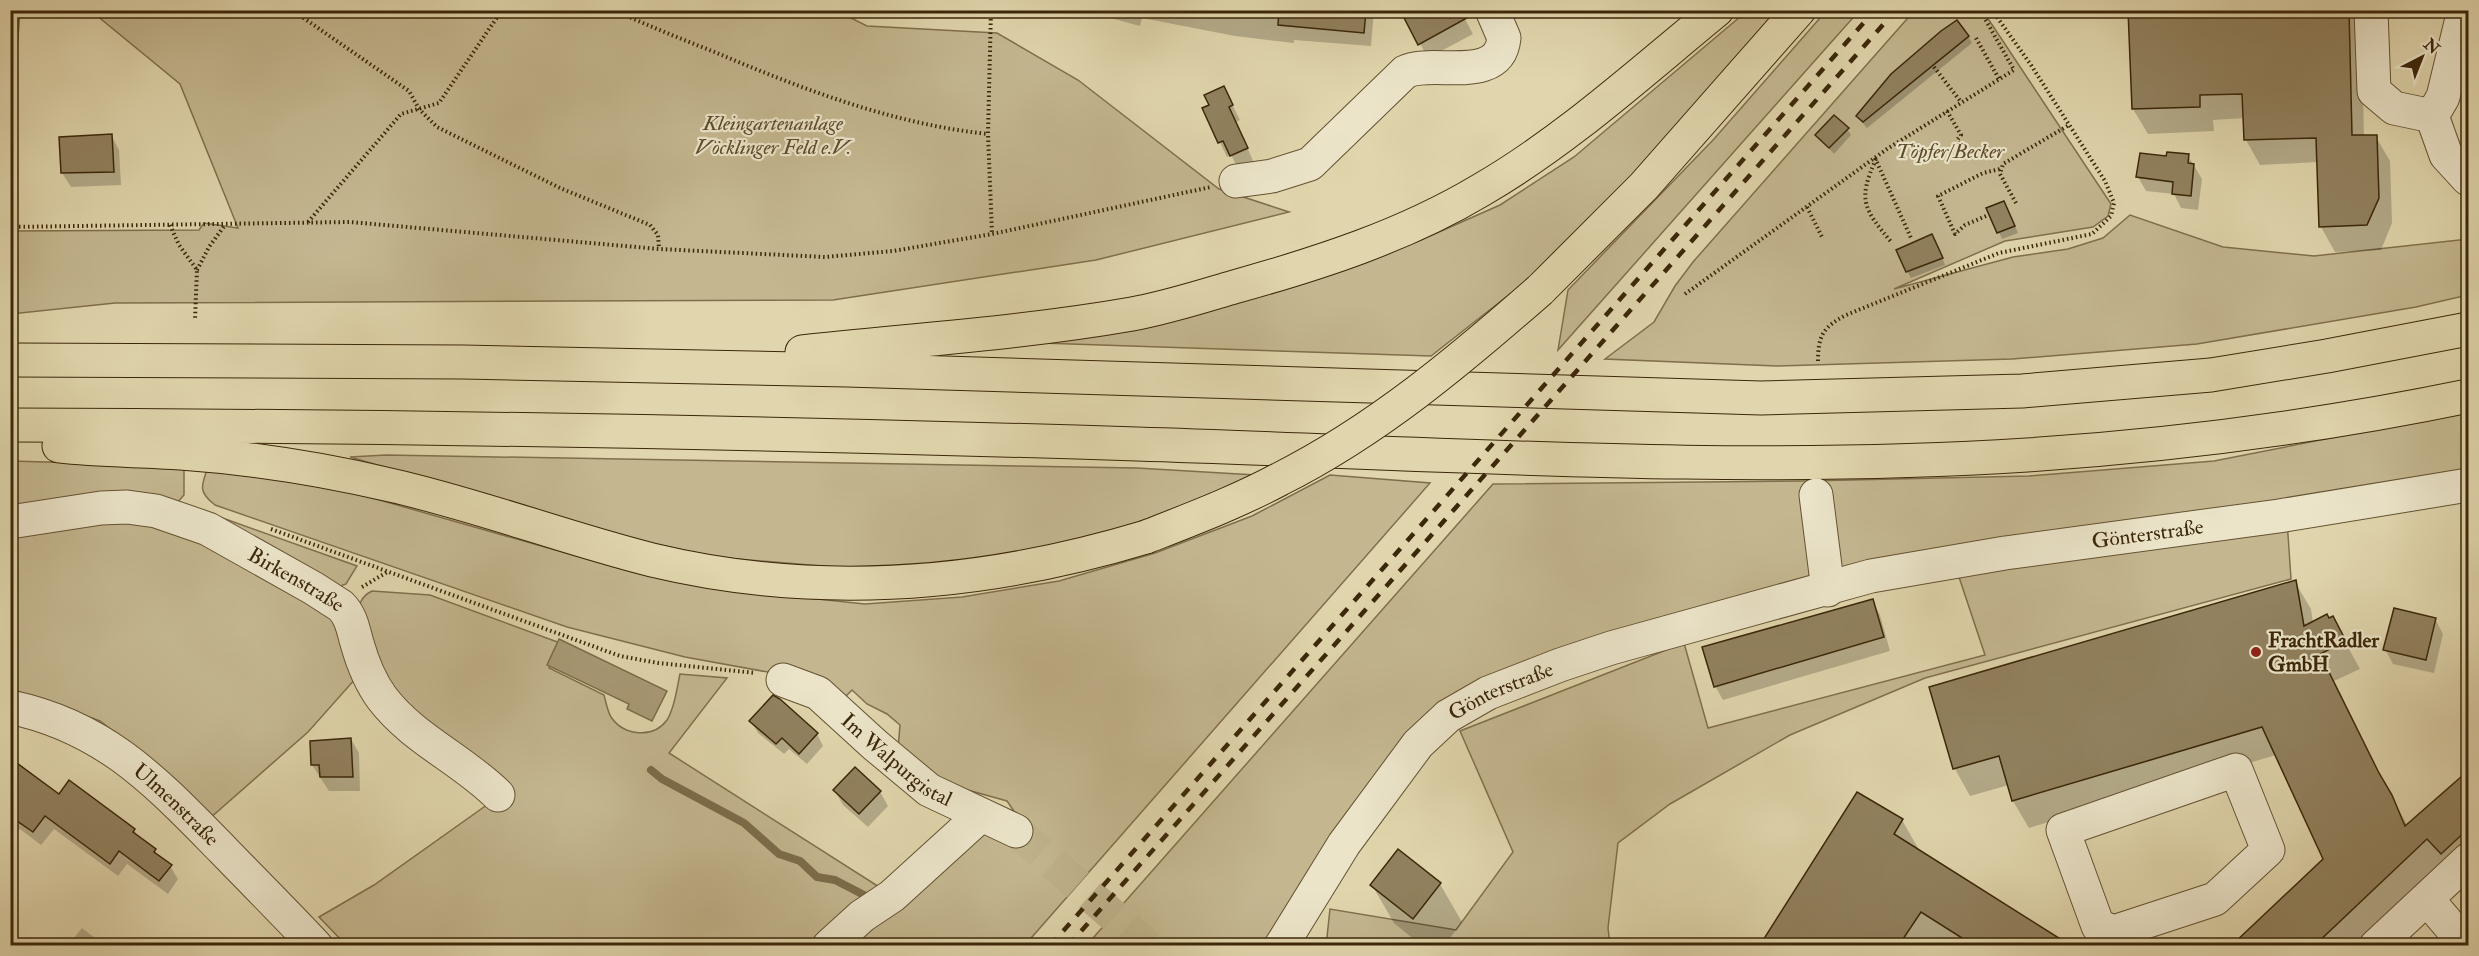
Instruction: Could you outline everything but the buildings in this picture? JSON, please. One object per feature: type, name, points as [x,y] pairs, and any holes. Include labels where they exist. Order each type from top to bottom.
[{"type":"highway","points":[[666,367],[1032,329],[1134,314],[1323,261],[1370,245],[1426,219],[1480,191],[1524,164],[1562,137],[1717,10]]},
{"type":"highway","points":[[10,435],[64,446],[201,455],[334,473],[421,492],[576,540],[656,561],[787,581],[863,584],[948,580],[1053,562],[1146,537],[1242,498],[1282,478],[1360,432],[1437,378],[1540,290],[1644,186],[1799,10]]},
{"type":"highway","points":[[10,360],[451,362],[847,370],[1761,398],[2022,391],[2211,375],[2469,329]]},
{"type":"highway","points":[[10,425],[719,433],[1606,460],[1869,460],[2023,455],[2184,442],[2335,421],[2469,396]]},
{"type":"street","points":[[1236,181],[1272,176],[1310,164],[1405,72],[1414,68],[1469,68],[1489,61],[1500,50],[1504,38],[1492,10]]},
{"type":"street","points":[[2371,10],[2374,91],[2394,108],[2432,116]]},
{"type":"street","points":[[2464,10],[2443,97],[2432,116],[2446,155],[2469,179]]},
{"type":"street","name":"Gönterstraße","points":[[1281,945],[1368,809],[1418,744],[1448,716],[1488,693],[1560,665],[1611,648],[1828,590],[1871,576],[2005,553],[2279,516],[2469,485]]},
{"type":"street","points":[[1816,495],[1828,590]]},
{"type":"street","name":"Birkenstraße","points":[[10,522],[101,508],[142,508],[189,521],[249,551],[312,588],[347,612],[360,653],[384,700],[417,733],[479,776],[498,795]]},
{"type":"street","name":"Im Walpurgistal","points":[[783,680],[818,693],[874,745],[929,790],[1016,831]]},
{"type":"street","name":"Ulmenstraße","points":[[10,707],[70,725],[121,753],[161,787],[315,945]]},
{"type":"street","points":[[2236,770],[2268,850],[2215,898],[2162,931],[2114,932],[2098,926],[2063,830],[2236,770]]},
{"type":"street","points":[[829,945],[862,916],[892,896],[981,815]]},
{"type":"street","points":[[2376,945],[2469,860]]},
{"type":"street","points":[[2427,899],[2467,945]]},
{"type":"path","points":[[292,10],[408,91],[418,109],[437,127],[560,188],[650,225],[658,235],[659,249]]},
{"type":"path","points":[[307,223],[401,114],[439,103],[502,10]]},
{"type":"path","points":[[614,10],[762,72],[835,99],[938,126],[988,134]]},
{"type":"path","points":[[991,10],[988,134],[992,234]]},
{"type":"path","points":[[1685,294],[1876,158],[2014,70],[1980,10]]},
{"type":"path","points":[[1818,361],[1818,342],[1821,335],[1832,323],[1846,315],[1999,253],[2018,247],[2079,238],[2100,229],[2113,211],[2114,203],[2111,192],[1992,10]]},
{"type":"path","points":[[10,13],[10,57]]},
{"type":"path","points":[[1976,38],[1999,79]]},
{"type":"path","points":[[1934,67],[1961,102]]},
{"type":"path","points":[[1947,111],[1961,135],[1957,140],[1961,149]]},
{"type":"path","points":[[2016,203],[2000,174],[2003,164],[2069,125]]},
{"type":"path","points":[[1876,158],[1911,238]]},
{"type":"path","points":[[1876,158],[1865,183],[1864,197],[1870,217],[1892,243]]},
{"type":"path","points":[[1986,216],[1965,225],[1955,234],[1938,196],[1983,173],[2000,169]]},
{"type":"path","points":[[10,227],[350,222],[659,249],[825,257],[892,251],[992,234],[1236,181]]},
{"type":"path","points":[[1807,207],[1823,239]]},
{"type":"path","points":[[195,319],[197,270],[209,247],[226,224]]},
{"type":"path","points":[[170,225],[179,245],[197,270]]},
{"type":"path","points":[[267,528],[620,656],[702,669],[755,673],[783,680]]},
{"type":"green space","points":[[11,10],[20,11],[15,76],[11,74]]},
{"type":"green space","name":"Kleingartenanlage Vöcklinger Feld e.V.","points":[[90,10],[835,10],[867,26],[997,33],[1078,80],[1219,189],[1289,212],[1096,260],[833,300],[115,303],[11,314],[10,231],[199,230],[204,223],[238,228],[180,84]]},
{"type":"green space","points":[[1827,10],[1859,11],[1558,350],[1568,290],[1714,139]]},
{"type":"green space","points":[[1747,11],[1782,11],[1662,148],[1538,272],[1431,356],[1041,343],[1280,285],[1421,240],[1500,205],[1574,157]]},
{"type":"green space","name":"Töpfer/Becker","points":[[1914,11],[1983,11],[2111,204],[2108,216],[2093,227],[2005,241],[1894,289],[2013,257],[2068,249],[2103,238],[2130,215],[2223,247],[2314,256],[2468,239],[2468,295],[2416,307],[2197,344],[2012,359],[1777,366],[1605,359],[1654,322],[1675,286],[1693,262]]},
{"type":"green space","points":[[2468,411],[2468,476],[2023,542],[1486,688],[1267,945],[1086,946],[1493,484],[2029,476],[2214,461]]},
{"type":"green space","points":[[386,455],[1137,468],[1256,475],[1139,523],[1048,546],[943,567],[858,569],[714,557],[611,534],[350,457]]},
{"type":"green space","points":[[11,461],[184,466],[184,495],[174,506],[358,622],[362,600],[372,591],[430,595],[560,643],[549,668],[604,695],[611,717],[623,728],[631,731],[639,733],[654,730],[667,720],[674,704],[680,674],[727,678],[669,753],[887,892],[963,818],[1022,823],[1007,801],[939,782],[898,749],[900,725],[887,714],[867,704],[852,690],[843,699],[795,677],[685,657],[567,627],[215,505],[202,488],[208,467],[341,489],[636,573],[749,592],[865,604],[962,597],[1059,581],[1155,553],[1252,516],[1330,475],[1430,483],[1025,945],[346,945],[319,917],[374,885],[498,797],[364,669],[308,732],[209,819],[169,776],[100,721],[11,689]]},
{"type":"green space","points":[[217,516],[357,566],[346,584],[338,587]]},
{"type":"green space","points":[[2287,520],[2291,579],[1925,678],[1790,735],[1670,804],[1618,843],[1608,928],[1610,945],[1326,946],[1330,909],[1456,930],[1513,852],[1460,731],[1684,643],[1708,728],[1985,655],[1956,568]]},
{"type":"shaded area","points":[[559,639],[667,691],[652,721],[627,709],[629,704],[547,665]]},
{"type":"waterway","points":[[651,770],[662,779],[744,823],[779,854],[800,861],[817,877],[835,880],[864,895]]},
{"type":"tunnel","points":[[1016,831],[1148,946]]},
{"type":"railway","points":[[1050,946],[1875,10]]},
{"type":"railway","points":[[1068,946],[1896,10]]},
{"type":"place","name":"FrachtRadler GmbH","points":[[2256,652]]}]
